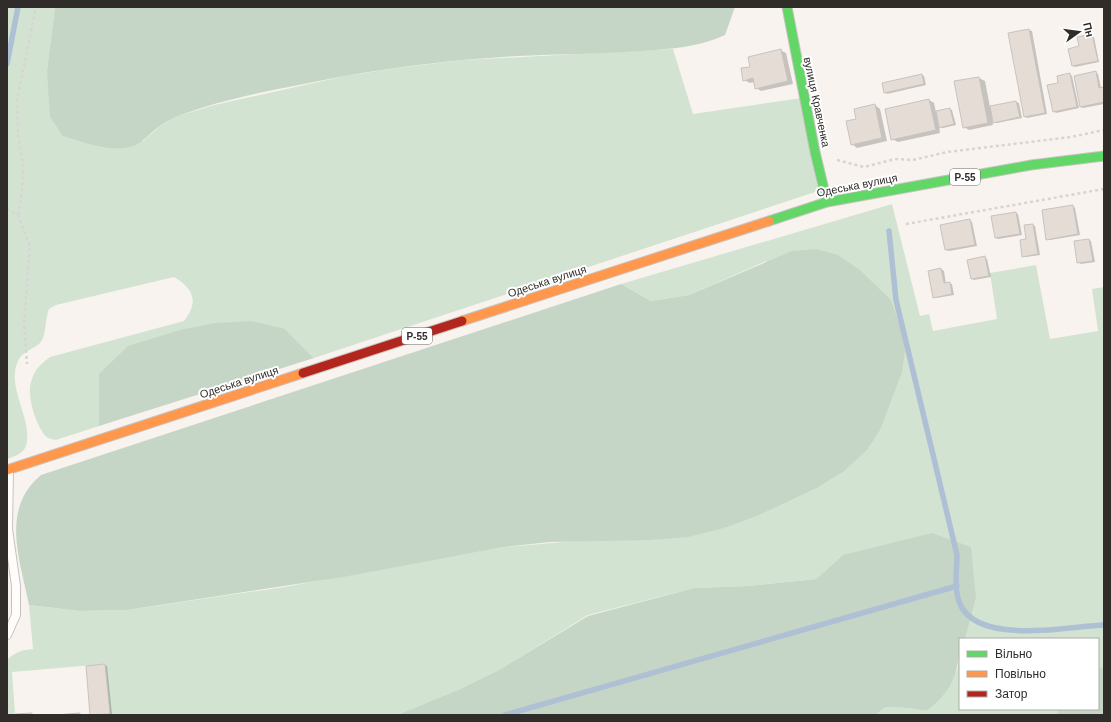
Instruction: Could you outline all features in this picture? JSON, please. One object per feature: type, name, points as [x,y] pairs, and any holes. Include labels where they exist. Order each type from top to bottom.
[{"type":"main road","name":"вулиця Кравченка","points":[[787,7],[815,152],[827,202]]},
{"type":"main road","name":"Одеська вулиця","points":[[8,470],[827,202],[1031,165],[1104,156]]},
{"type":"lane","points":[[7,635],[16,615],[16,586],[8,529],[8,470]]},
{"type":"path","points":[[27,364],[24,322],[30,246],[18,215],[22,192],[23,164],[18,134],[17,100],[36,7]]},
{"type":"path","points":[[815,152],[840,162],[864,167],[895,159],[913,160],[947,152],[1071,137],[1104,130]]},
{"type":"path","points":[[906,224],[1104,189]]},
{"type":"path","points":[[7,210],[18,215]]},
{"type":"green space","points":[[7,7],[55,7],[47,70],[143,141],[160,126],[178,116],[214,105],[345,76],[463,60],[673,49],[693,114],[802,98],[821,190],[314,358],[285,329],[99,374],[99,426],[56,440],[50,439],[44,435],[34,414],[30,399],[30,385],[37,369],[50,357],[184,321],[192,308],[193,302],[190,291],[174,277],[56,305],[49,309],[44,335],[41,342],[25,352],[18,361],[15,371],[15,382],[27,428],[27,438],[24,450],[7,459]]},
{"type":"green space","points":[[55,7],[735,7],[725,35],[695,45],[627,52],[475,59],[410,66],[345,76],[239,97],[198,109],[164,123],[143,141],[135,145],[130,147],[113,148],[96,146],[63,136],[50,117],[47,70]]},
{"type":"green space","points":[[892,204],[920,316],[929,314],[933,331],[997,319],[990,273],[1036,265],[1050,339],[1098,331],[1092,289],[1104,287],[1104,715],[875,715],[886,707],[926,711],[957,670],[959,661],[959,710],[1099,710],[1099,638],[965,638],[976,599],[843,555],[816,579],[748,586],[694,588],[588,615],[499,670],[460,689],[397,715],[110,715],[105,664],[12,672],[15,714],[7,714],[7,660],[19,652],[33,649],[29,605],[80,611],[127,610],[284,587],[504,547],[587,540],[652,540],[728,527],[760,515],[817,488],[843,472],[766,261],[689,295],[651,301],[621,284]]},
{"type":"green space","points":[[816,249],[838,255],[860,270],[891,300],[904,338],[905,352],[902,372],[880,430],[867,450],[843,472],[817,488],[760,515],[728,527],[688,537],[652,540],[550,542],[504,547],[343,577],[127,610],[80,611],[29,605],[18,553],[16,536],[17,519],[21,503],[28,489],[41,475],[621,284],[651,301],[689,295],[792,251]]},
{"type":"green space","points":[[252,321],[285,329],[314,358],[99,426],[99,374],[128,346],[180,330],[215,323]]},
{"type":"green space","points":[[932,533],[971,547],[976,599],[965,638],[959,638],[959,656],[953,680],[942,697],[926,711],[886,707],[875,715],[397,715],[460,689],[499,670],[588,616],[694,588],[748,586],[816,579],[843,555]]},
{"type":"green space","points":[[1104,667],[1104,715],[1057,715],[1059,710],[1099,710],[1099,669]]},
{"type":"building","points":[[1029,29],[1045,113],[1024,117],[1008,33]]},
{"type":"building","points":[[1092,34],[1098,61],[1072,66],[1068,49],[1079,46],[1077,37]]},
{"type":"building","points":[[781,49],[788,81],[755,89],[753,78],[743,81],[741,68],[750,67],[748,57]]},
{"type":"building","points":[[1096,71],[1099,88],[1104,87],[1104,102],[1080,107],[1074,76]]},
{"type":"building","points":[[1070,73],[1077,107],[1053,112],[1047,85],[1058,83],[1057,76]]},
{"type":"building","points":[[922,74],[924,84],[884,93],[882,83]]},
{"type":"building","points":[[979,77],[988,123],[963,128],[954,81]]},
{"type":"building","points":[[929,99],[936,130],[891,140],[885,109]]},
{"type":"building","points":[[1016,101],[1020,117],[993,123],[990,106]]},
{"type":"building","points":[[875,104],[882,138],[851,145],[846,121],[856,119],[854,109]]},
{"type":"building","points":[[950,108],[954,124],[939,128],[936,111]]},
{"type":"building","points":[[1073,205],[1078,234],[1046,240],[1042,210]]},
{"type":"building","points":[[1016,212],[1020,234],[995,238],[991,216]]},
{"type":"building","points":[[970,219],[975,245],[945,250],[940,225]]},
{"type":"building","points":[[1033,224],[1038,254],[1022,257],[1020,240],[1026,239],[1024,225]]},
{"type":"building","points":[[1089,239],[1093,261],[1077,263],[1074,241]]},
{"type":"building","points":[[985,256],[989,276],[971,279],[967,260]]},
{"type":"building","points":[[941,268],[944,283],[950,282],[952,294],[933,298],[928,271]]},
{"type":"building","points":[[105,664],[110,714],[90,715],[86,666]]},
{"type":"building","points":[[32,713],[32,715],[15,715],[15,714]]},
{"type":"building","points":[[80,713],[80,715],[55,715]]},
{"type":"waterway","points":[[7,64],[18,7]]},
{"type":"waterway","points":[[889,231],[896,300],[957,555],[956,582],[958,598],[966,614],[981,623],[1000,629],[1022,631],[1104,625]]},
{"type":"waterway","points":[[505,715],[957,586]]},
{"type":"traffic: fast","points":[[787,7],[815,152],[827,202]]},
{"type":"traffic: fast","points":[[769,221],[827,202],[1031,165],[1104,156]]},
{"type":"traffic: slow","points":[[462,321],[769,221]]},
{"type":"traffic: slow","points":[[7,470],[303,373]]},
{"type":"traffic: jam","points":[[303,373],[462,321]]}]
